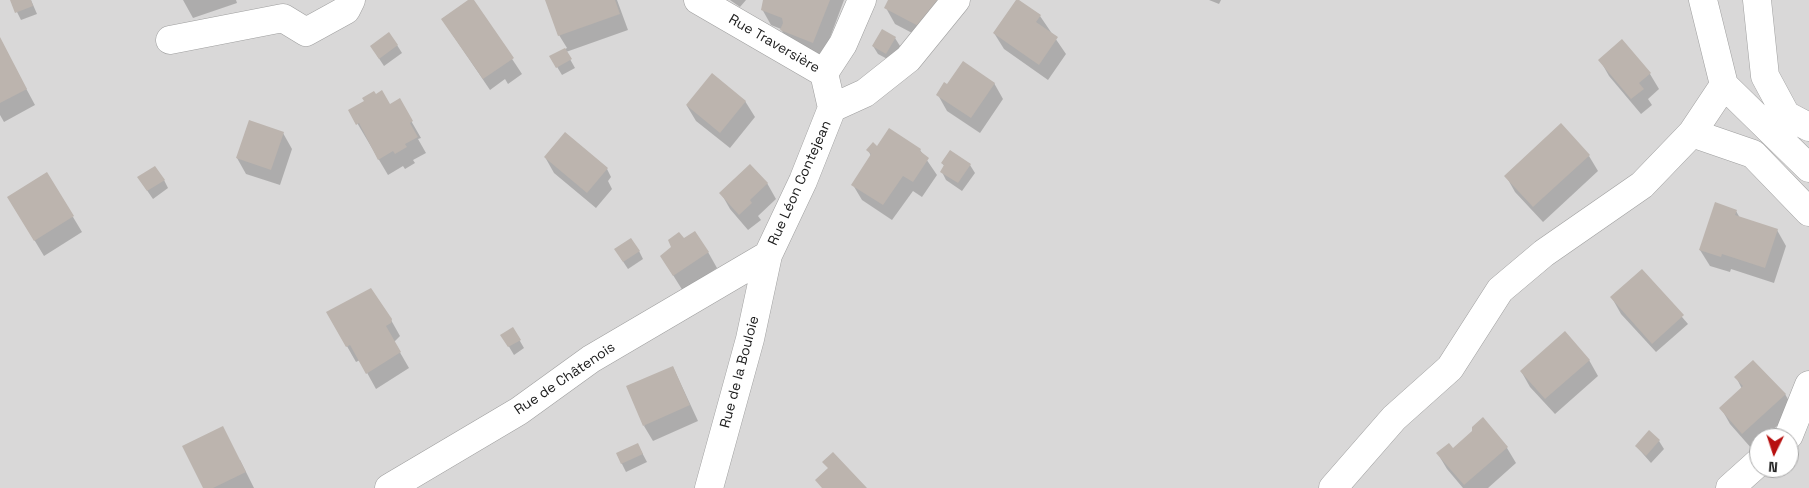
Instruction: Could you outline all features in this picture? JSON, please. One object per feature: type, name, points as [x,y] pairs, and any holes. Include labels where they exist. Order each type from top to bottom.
[{"type":"street","points":[[170,40],[283,18],[306,32],[346,10],[351,0]]},
{"type":"street","name":"Rue Traversière","points":[[698,0],[824,74]]},
{"type":"street","points":[[824,74],[843,44],[862,0]]},
{"type":"street","points":[[832,108],[865,93],[908,59],[956,0]]},
{"type":"street","points":[[1703,0],[1724,85],[1809,168]]},
{"type":"street","points":[[1757,0],[1765,76],[1786,115],[1809,127]]},
{"type":"street","name":"Rue Léon Contejean","points":[[768,255],[803,181],[832,108],[824,74]]},
{"type":"street","points":[[1333,488],[1394,418],[1450,368],[1500,290],[1544,253],[1642,185],[1692,133],[1724,85]]},
{"type":"street","points":[[1692,133],[1753,154],[1809,212]]},
{"type":"street","name":"Rue de Châtenois","points":[[389,488],[519,411],[591,359],[768,255]]},
{"type":"street","name":"Rue de la Bouloie","points":[[709,488],[750,339],[768,255]]},
{"type":"street","points":[[1792,428],[1809,385]]},
{"type":"street","points":[[1730,488],[1749,471]]},
{"type":"shaded area","points":[[0,0],[1809,0],[1809,488],[0,488]]},
{"type":"building","points":[[10,0],[31,0],[33,6],[15,13]]},
{"type":"building","points":[[468,0],[474,0],[514,58],[483,79],[441,19]]},
{"type":"building","points":[[545,0],[615,0],[620,14],[558,36]]},
{"type":"building","points":[[763,0],[830,0],[813,43],[780,30],[783,23],[782,18],[761,10]]},
{"type":"building","points":[[888,0],[945,0],[924,29],[884,8]]},
{"type":"building","points":[[1016,0],[1019,0],[1041,15],[1036,22],[1058,37],[1039,65],[993,33]]},
{"type":"building","points":[[882,29],[896,37],[886,54],[872,46]]},
{"type":"building","points":[[389,32],[398,45],[379,59],[370,46]]},
{"type":"building","points":[[0,37],[27,89],[0,103]]},
{"type":"building","points":[[1622,39],[1651,73],[1639,83],[1644,89],[1631,99],[1598,60]]},
{"type":"building","points":[[565,48],[572,59],[556,68],[549,56]]},
{"type":"building","points":[[963,61],[995,83],[971,118],[936,95],[944,82],[947,84]]},
{"type":"building","points":[[712,73],[746,101],[720,133],[686,105]]},
{"type":"building","points":[[382,90],[390,104],[400,98],[413,121],[410,123],[418,137],[405,144],[407,147],[395,154],[393,151],[378,160],[359,123],[356,125],[348,110],[364,101],[362,98],[374,91],[376,94]]},
{"type":"building","points":[[249,120],[284,132],[271,170],[236,158]]},
{"type":"building","points":[[1561,123],[1590,155],[1533,207],[1504,176]]},
{"type":"building","points":[[889,128],[921,149],[920,151],[929,158],[913,182],[903,176],[883,205],[851,185],[871,154],[866,150],[873,142],[877,146]]},
{"type":"building","points":[[565,132],[608,168],[587,193],[544,157]]},
{"type":"building","points":[[950,150],[971,164],[958,183],[940,172],[944,165],[941,163]]},
{"type":"building","points":[[750,164],[768,183],[750,200],[752,203],[739,215],[719,193]]},
{"type":"building","points":[[155,166],[165,180],[147,191],[137,177]]},
{"type":"building","points":[[47,172],[74,216],[34,241],[7,197]]},
{"type":"building","points":[[1715,202],[1737,210],[1735,215],[1778,229],[1765,268],[1722,254],[1721,257],[1699,250]]},
{"type":"building","points":[[695,231],[709,252],[673,276],[660,256],[671,247],[668,240],[679,232],[684,238]]},
{"type":"building","points":[[631,238],[640,251],[623,262],[614,249]]},
{"type":"building","points":[[1642,269],[1684,315],[1652,344],[1610,297]]},
{"type":"building","points":[[371,288],[392,319],[391,323],[386,326],[401,352],[366,374],[350,345],[346,347],[326,312]]},
{"type":"building","points":[[513,327],[521,340],[508,347],[500,335]]},
{"type":"building","points":[[1565,331],[1590,360],[1545,399],[1520,371]]},
{"type":"building","points":[[1753,360],[1786,394],[1742,434],[1719,408],[1743,386],[1734,377]]},
{"type":"building","points":[[673,366],[690,405],[643,426],[626,386]]},
{"type":"building","points":[[1483,417],[1508,447],[1464,485],[1436,453],[1449,443],[1453,448],[1472,431],[1472,427]]},
{"type":"building","points":[[223,426],[246,472],[213,488],[203,488],[182,446]]},
{"type":"building","points":[[1649,430],[1660,440],[1646,456],[1635,446]]},
{"type":"building","points":[[638,443],[643,454],[621,464],[616,453]]},
{"type":"building","points":[[833,452],[867,488],[822,488],[815,480],[828,468],[822,462]]}]
